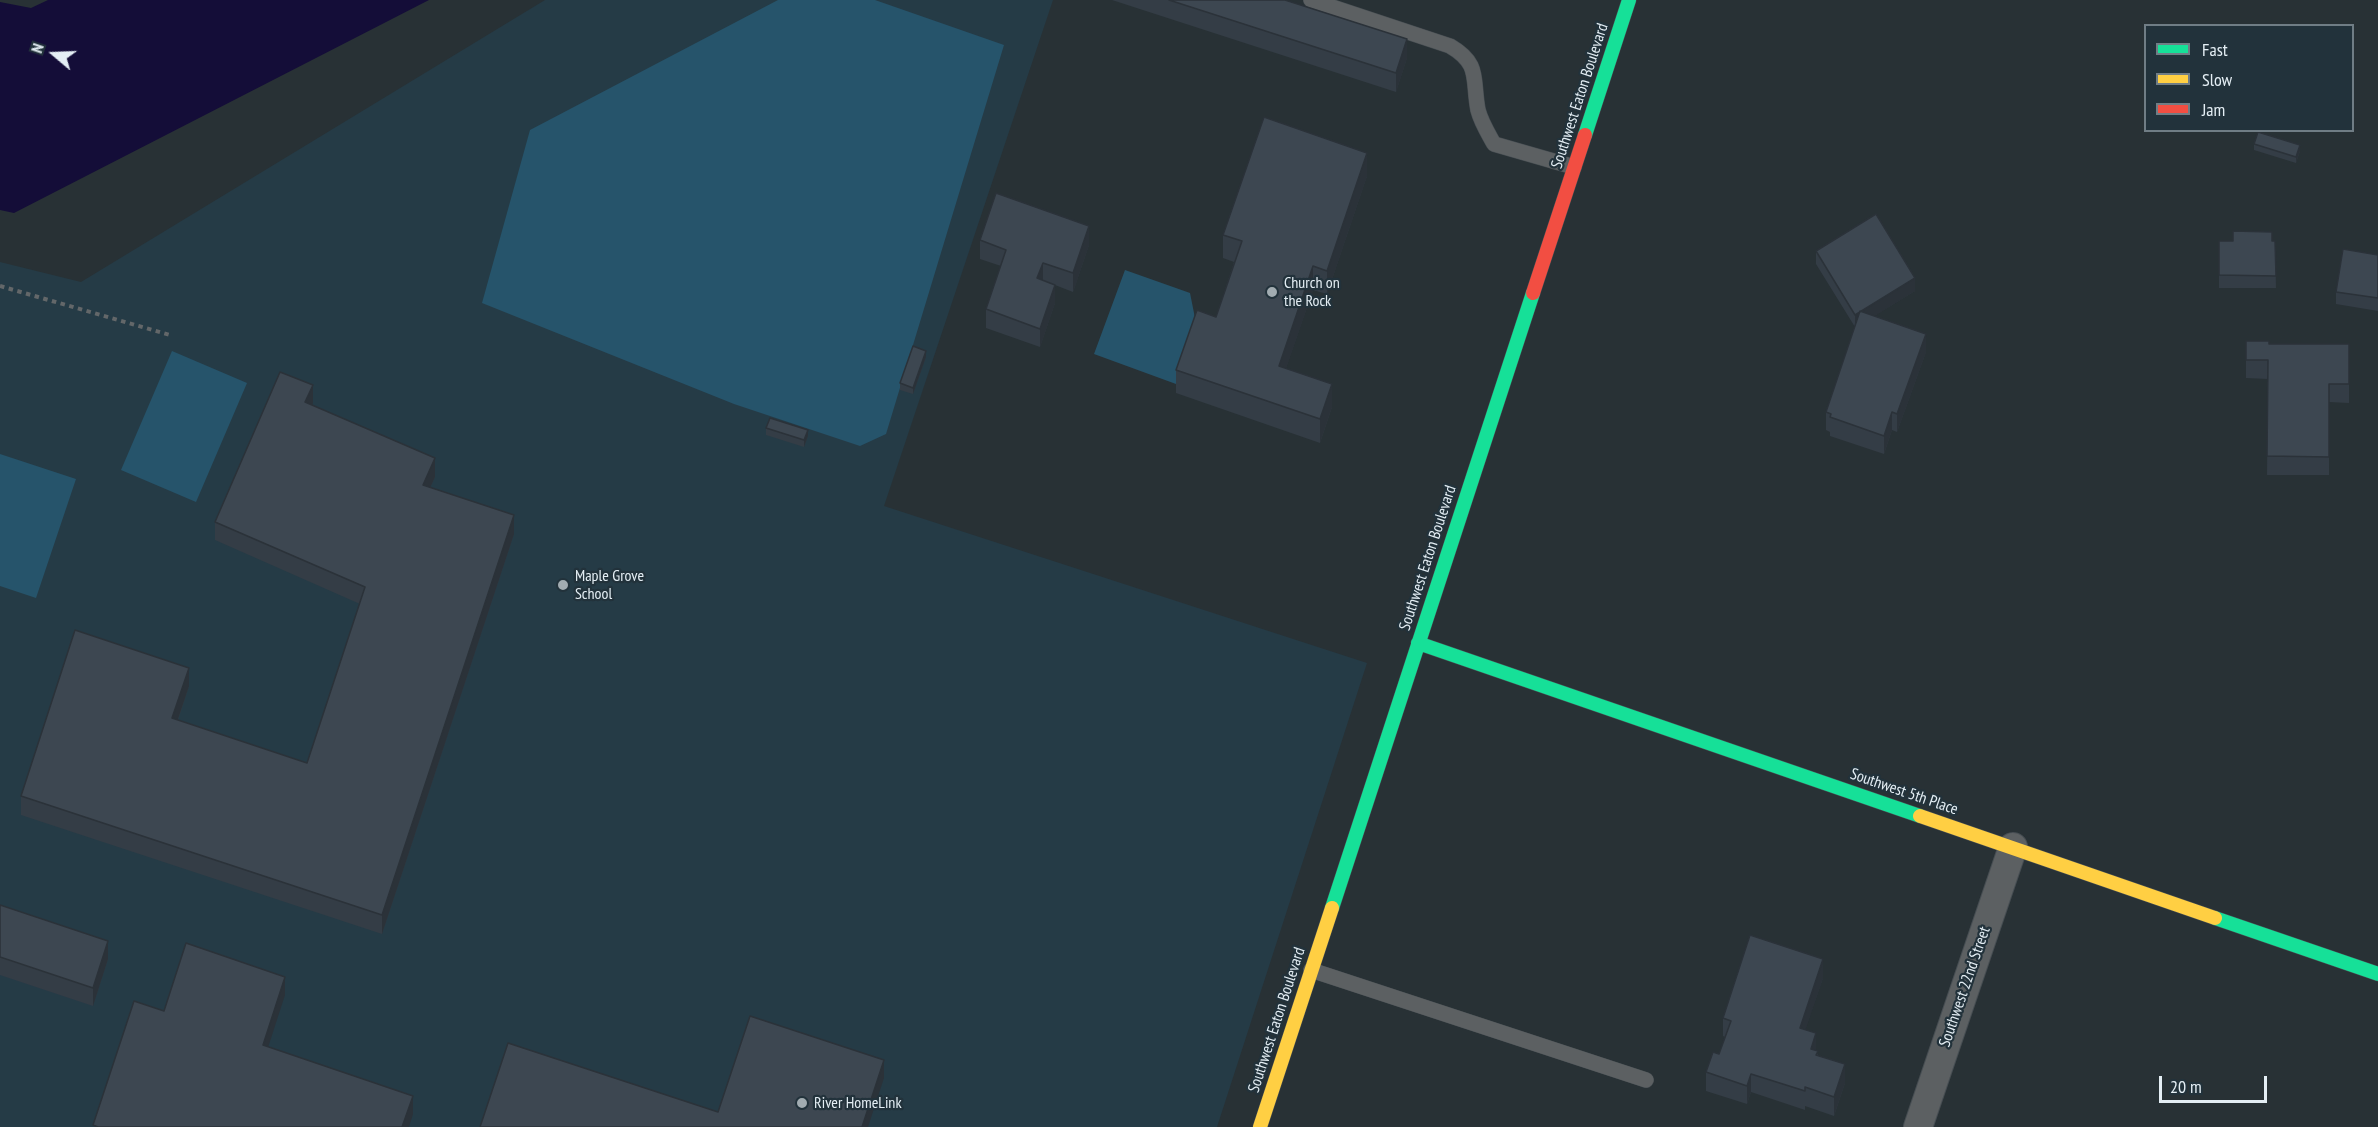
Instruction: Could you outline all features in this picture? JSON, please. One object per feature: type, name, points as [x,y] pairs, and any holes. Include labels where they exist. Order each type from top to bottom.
[{"type":"main road","name":"Southwest Eaton Boulevard","points":[[1260,1127],[1629,0]]},
{"type":"main road","name":"Southwest 5th Place","points":[[1418,643],[2378,974]]},
{"type":"street","name":"Southwest 22nd Street","points":[[1918,1127],[2013,847]]},
{"type":"lane","points":[[1311,0],[1450,46],[1464,54],[1473,68],[1478,109],[1494,144],[1574,167]]},
{"type":"lane","points":[[1311,970],[1646,1080]]},
{"type":"path","points":[[0,286],[170,335]]},
{"type":"shaded area","points":[[48,0],[429,0],[14,213],[0,210],[0,2],[31,8]]},
{"type":"shaded area","name":"Maple Grove School","points":[[545,0],[1053,0],[884,506],[1367,663],[1217,1127],[0,1127],[0,262],[81,282]]},
{"type":"shaded area","points":[[778,0],[875,0],[1004,45],[886,434],[860,446],[734,404],[482,303],[530,130]]},
{"type":"shaded area","points":[[1125,270],[1190,293],[1197,328],[1176,384],[1094,354]]},
{"type":"shaded area","points":[[172,351],[247,383],[196,502],[121,470]]},
{"type":"shaded area","points":[[0,454],[76,479],[36,598],[0,586]]},
{"type":"building","points":[[1169,0],[1285,0],[1407,39],[1396,73]]},
{"type":"building","name":"Church on the Rock","points":[[1264,117],[1367,153],[1327,271],[1313,266],[1279,366],[1332,384],[1320,419],[1176,370],[1197,310],[1216,317],[1242,241],[1223,235]]},
{"type":"building","points":[[2258,132],[2300,145],[2296,157],[2254,144]]},
{"type":"building","points":[[996,193],[1089,226],[1073,273],[1043,263],[1037,278],[1055,285],[1040,329],[986,309],[1006,250],[980,240]]},
{"type":"building","points":[[1876,214],[1915,278],[1855,315],[1816,251]]},
{"type":"building","points":[[2233,231],[2272,232],[2272,241],[2275,241],[2276,276],[2219,275],[2219,241],[2233,241]]},
{"type":"building","points":[[2343,249],[2378,255],[2378,298],[2336,292]]},
{"type":"building","points":[[1860,311],[1926,334],[1897,414],[1892,412],[1884,436],[1830,417],[1831,414],[1826,412]]},
{"type":"building","points":[[2246,341],[2269,341],[2269,344],[2349,344],[2349,384],[2329,384],[2329,457],[2267,456],[2268,360],[2246,360]]},
{"type":"building","points":[[913,346],[926,351],[913,388],[900,383]]},
{"type":"building","points":[[280,372],[313,385],[305,402],[435,458],[423,485],[514,515],[382,915],[21,796],[75,630],[189,668],[172,718],[307,763],[365,587],[215,522]]},
{"type":"building","points":[[770,418],[808,430],[804,440],[766,428]]},
{"type":"building","points":[[0,905],[108,941],[93,988],[0,957]]},
{"type":"building","points":[[1750,935],[1823,959],[1800,1028],[1816,1033],[1811,1049],[1818,1051],[1816,1055],[1845,1064],[1834,1097],[1805,1087],[1805,1091],[1751,1074],[1747,1086],[1706,1072],[1713,1052],[1719,1054],[1731,1021],[1723,1018]]},
{"type":"building","points":[[186,943],[285,977],[263,1045],[413,1096],[402,1127],[98,1127],[93,1125],[134,1001],[164,1011]]},
{"type":"building","points":[[750,1016],[884,1060],[862,1127],[480,1127],[508,1043],[718,1112]]},
{"type":"traffic: fast","points":[[1585,135],[1629,0]]},
{"type":"traffic: fast","points":[[1332,908],[1533,293]]},
{"type":"traffic: fast","points":[[1418,643],[1920,816]]},
{"type":"traffic: fast","points":[[2215,918],[2378,974]]},
{"type":"traffic: slow","points":[[1920,816],[2215,918]]},
{"type":"traffic: slow","points":[[1260,1127],[1332,908]]},
{"type":"traffic: jam","points":[[1533,293],[1585,135]]},
{"type":"place","name":"Church on the Rock","points":[[1272,292]]},
{"type":"place","name":"Maple Grove School","points":[[563,585]]},
{"type":"place","name":"River HomeLink","points":[[802,1103]]}]
